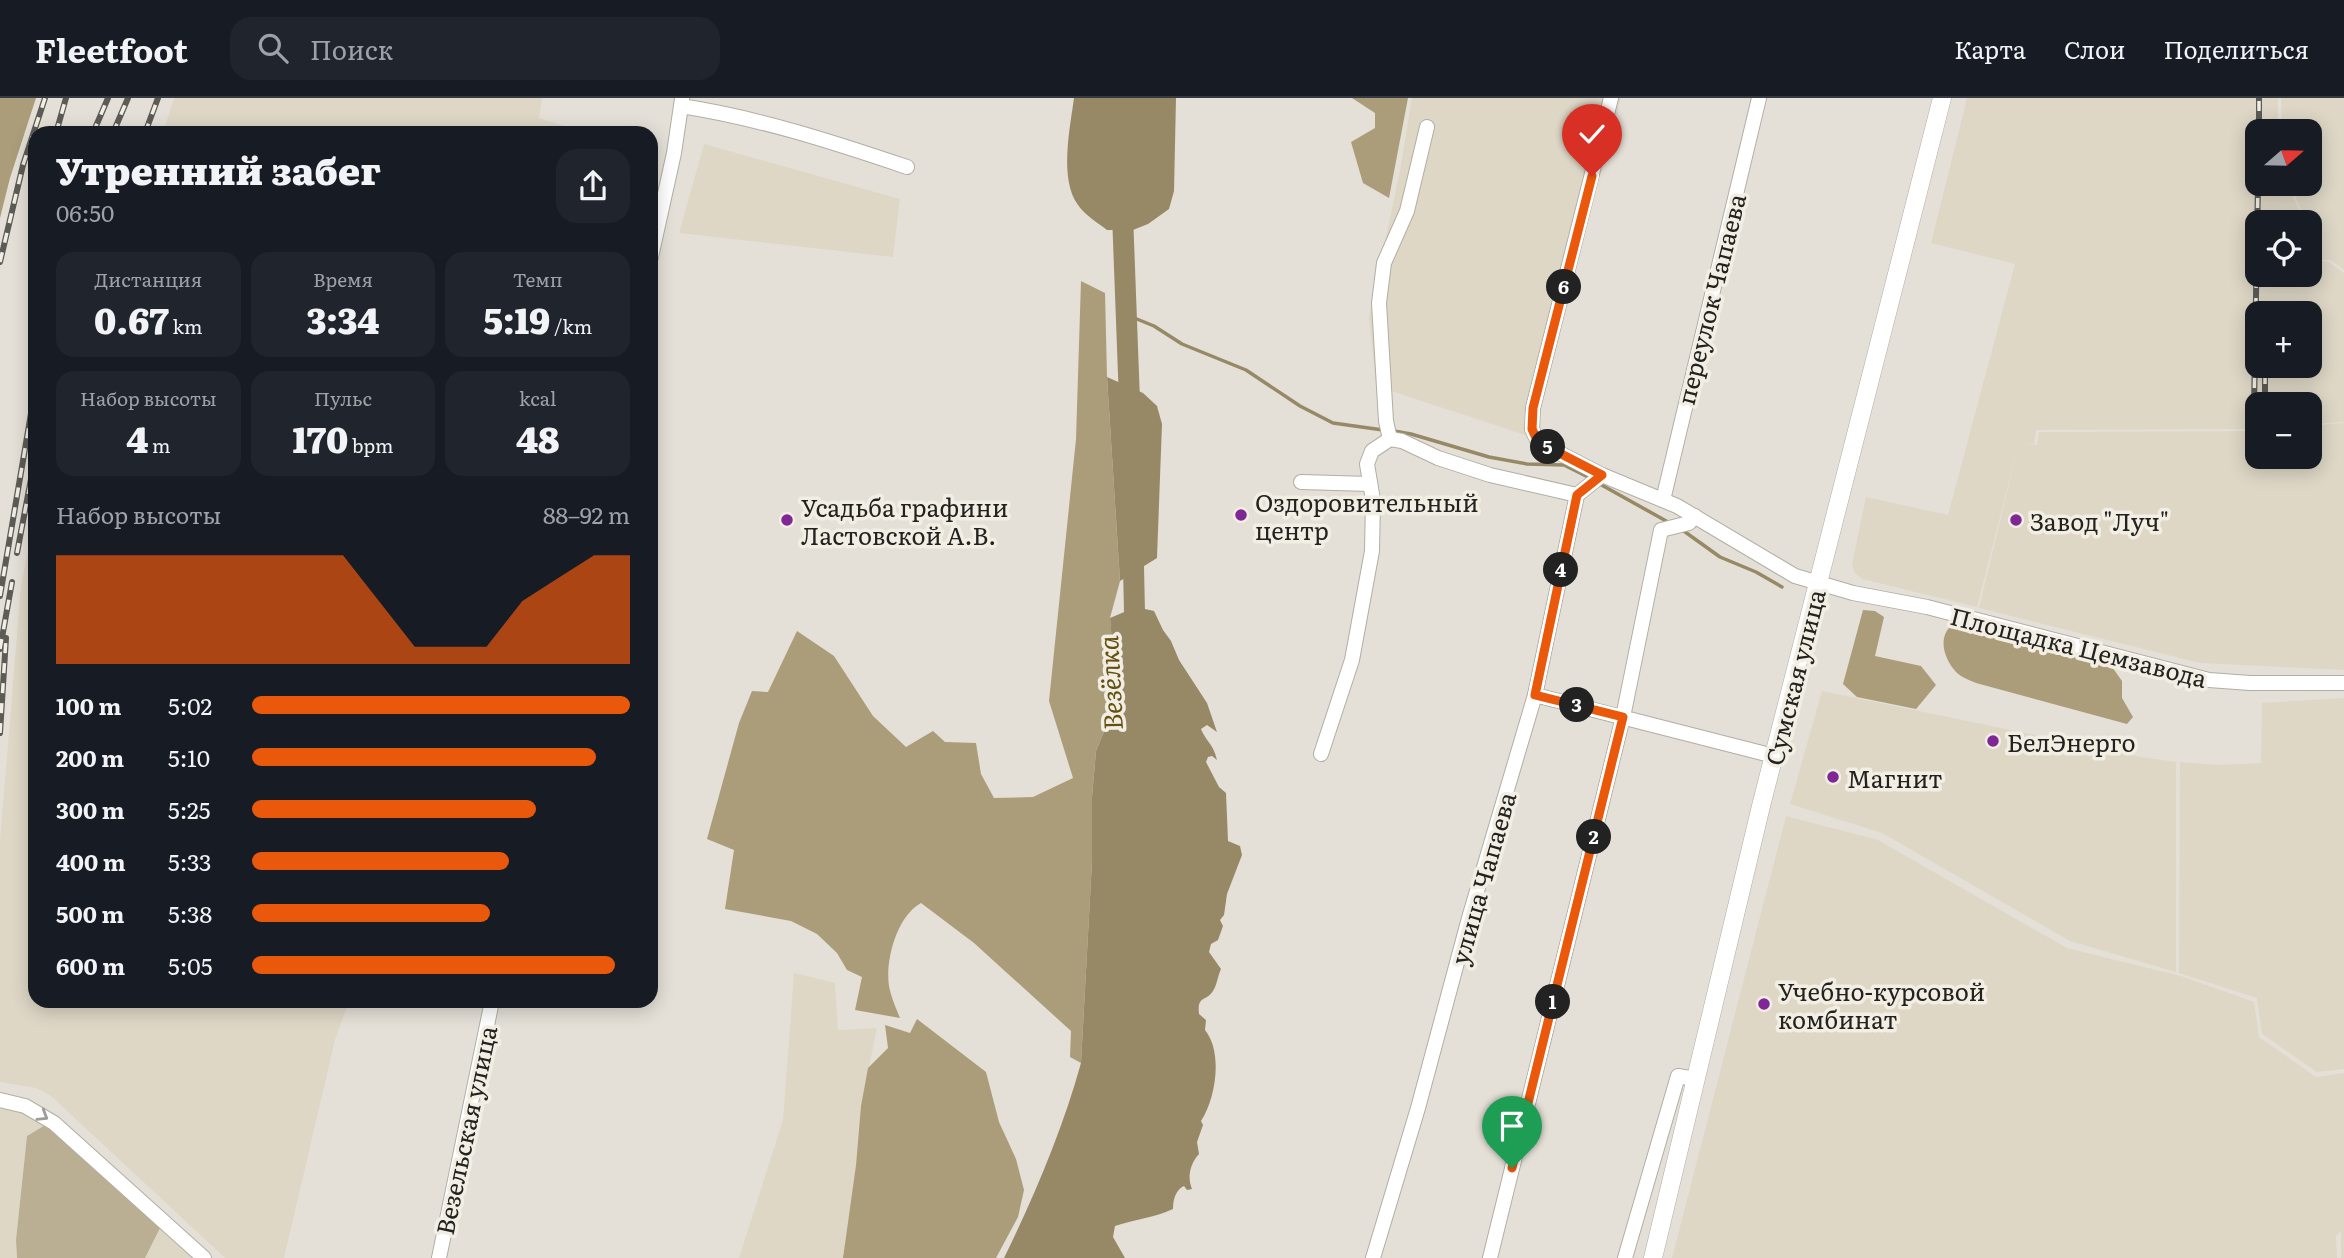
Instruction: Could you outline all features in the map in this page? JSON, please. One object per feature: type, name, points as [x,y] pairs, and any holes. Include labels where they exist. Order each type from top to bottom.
[{"type":"main road","name":"Сумская улица","points":[[1653,1258],[1774,756],[1942,98]]},
{"type":"street","name":"Площадка Цемзавода","points":[[1611,98],[1533,408],[1532,429],[1538,442],[1602,475],[1695,516],[1796,576],[1818,583],[1853,593],[1927,607],[2210,680],[2250,683],[2344,682]]},
{"type":"street","name":"переулок Чапаева","points":[[1663,500],[1759,98]]},
{"type":"street","points":[[658,225],[682,102],[823,139],[907,167]]},
{"type":"street","points":[[1390,439],[1386,421],[1379,303],[1382,276],[1384,263],[1407,211],[1427,127]]},
{"type":"street","points":[[1321,754],[1352,660],[1372,551],[1373,500],[1367,464],[1372,451],[1390,439],[1402,440],[1438,458],[1490,475],[1577,495],[1602,475]]},
{"type":"street","points":[[1301,482],[1370,484]]},
{"type":"street","name":"улица Чапаева","points":[[1373,1258],[1535,695],[1577,495]]},
{"type":"street","points":[[1490,1258],[1623,717],[1661,530],[1689,523],[1695,516]]},
{"type":"street","points":[[1535,695],[1774,756]]},
{"type":"street","name":"Везельская улица","points":[[439,1258],[491,1008]]},
{"type":"street","points":[[1625,1258],[1678,1076],[1695,1079]]},
{"type":"street","points":[[0,1100],[25,1106],[40,1114],[79,1145],[204,1258]]},
{"type":"shaded area","points":[[0,98],[36,98],[0,218]]},
{"type":"shaded area","points":[[174,98],[542,98],[539,118],[565,126],[165,126]]},
{"type":"shaded area","points":[[1352,98],[1408,98],[1389,198],[1363,183],[1351,142],[1375,128],[1375,113]]},
{"type":"shaded area","points":[[1412,98],[1621,98],[1528,436],[1376,386],[1369,317],[1400,171]]},
{"type":"shaded area","points":[[1967,98],[2278,98],[2278,119],[2245,119],[2245,196],[2293,196],[2299,210],[2245,210],[2245,287],[2322,287],[2322,261],[2329,262],[2344,273],[2344,422],[2322,423],[2322,392],[2245,392],[2245,429],[2036,430],[2034,444],[2025,444],[2037,445],[2039,432],[2245,431],[2245,469],[2322,469],[2322,425],[2344,423],[2344,670],[2200,663],[1979,608],[2019,443],[1977,607],[1862,579],[1854,572],[1852,564],[1866,497],[1948,515],[2015,264],[1931,243]]},
{"type":"shaded area","points":[[2281,98],[2344,98],[2344,270],[2330,260],[2322,260],[2322,210],[2301,210],[2295,196],[2322,196],[2322,119],[2282,119]]},
{"type":"shaded area","points":[[704,144],[900,199],[893,257],[679,233]]},
{"type":"shaded area","points":[[1081,281],[1105,293],[1107,377],[1120,581],[1110,618],[1112,639],[1108,722],[1096,751],[1092,797],[1092,861],[1081,1063],[1070,1057],[1071,1031],[974,943],[921,903],[905,918],[891,952],[889,986],[900,1018],[855,1010],[862,977],[847,970],[837,953],[817,934],[791,921],[725,909],[734,850],[707,839],[739,723],[752,691],[768,692],[797,631],[834,656],[873,716],[906,747],[933,731],[945,742],[976,743],[981,774],[994,798],[1033,797],[1073,778],[1049,701],[1076,439]]},
{"type":"shaded area","points":[[28,552],[28,1008],[346,1008],[335,1040],[284,1258],[225,1258],[51,1096],[36,1088],[0,1082],[0,841],[21,586]]},
{"type":"shaded area","points":[[1863,610],[1875,611],[1884,617],[1875,656],[1921,666],[1936,685],[1916,709],[1857,697],[1843,684]]},
{"type":"shaded area","points":[[1954,623],[2058,646],[2110,664],[2122,681],[2122,698],[2133,717],[2127,724],[1965,678],[1951,666],[1945,653],[1945,634]]},
{"type":"shaded area","points":[[1822,691],[2176,762],[2176,972],[2070,941],[1882,833],[1790,804]]},
{"type":"shaded area","points":[[2344,698],[2344,1069],[2317,1072],[2262,1034],[2257,998],[2179,973],[2180,762],[2219,765],[2261,763],[2262,703]]},
{"type":"shaded area","points":[[1786,816],[1878,840],[2067,948],[2181,976],[2254,1002],[2259,1037],[2316,1077],[2344,1073],[2344,1258],[2341,1258],[2341,1231],[2336,1236],[2337,1258],[1672,1258]]},
{"type":"shaded area","points":[[794,973],[835,983],[838,1030],[877,1028],[861,1106],[843,1258],[739,1258],[783,1120]]},
{"type":"shaded area","points":[[917,1019],[986,1072],[999,1122],[1016,1159],[1024,1190],[1018,1217],[996,1258],[843,1258],[868,1068],[888,1048],[885,1025],[910,1033]]},
{"type":"shaded area","points":[[0,1103],[31,1110],[47,1124],[27,1136],[16,1240],[17,1258],[0,1258]]},
{"type":"shaded area","points":[[47,1124],[160,1228],[145,1258],[17,1258],[16,1240],[27,1136]]},
{"type":"shaded area","points":[[160,1228],[194,1258],[145,1258]]},
{"type":"water","points":[[1074,98],[1176,98],[1174,191],[1169,209],[1148,224],[1133,230],[1107,230],[1078,205],[1072,194],[1067,168]]},
{"type":"water","points":[[1107,377],[1143,393],[1157,406],[1162,424],[1157,558],[1120,581]]},
{"type":"water","points":[[1136,607],[1154,611],[1179,660],[1207,703],[1217,732],[1207,725],[1201,729],[1217,760],[1212,756],[1208,757],[1206,762],[1219,787],[1226,793],[1228,841],[1240,846],[1242,855],[1227,894],[1224,915],[1220,920],[1223,926],[1218,940],[1211,944],[1209,952],[1221,969],[1213,991],[1199,1004],[1199,1014],[1206,1020],[1205,1030],[1214,1050],[1214,1088],[1201,1121],[1203,1125],[1197,1142],[1199,1154],[1190,1171],[1192,1189],[1187,1190],[1184,1186],[1178,1190],[1173,1209],[1115,1226],[1113,1237],[1125,1258],[1004,1258],[1047,1162],[1081,1063],[1092,861],[1092,797],[1096,751],[1108,722],[1112,642],[1110,618]]},
{"type":"waterway","name":"Везёлка","points":[[1122,201],[1130,414]]},
{"type":"waterway","points":[[1127,315],[1154,326],[1182,344],[1246,370],[1300,406],[1333,423],[1383,430]]},
{"type":"waterway","points":[[1394,431],[1489,457],[1527,464],[1564,465],[1592,479]]},
{"type":"waterway","points":[[1598,483],[1668,522]]},
{"type":"waterway","points":[[1681,529],[1720,557],[1756,572],[1782,587]]},
{"type":"waterway","name":"Везёлка","points":[[1133,544],[1135,635]]},
{"type":"railway","points":[[36,126],[45,98]]},
{"type":"railway","points":[[58,126],[66,98]]},
{"type":"railway","points":[[96,126],[108,98]]},
{"type":"railway","points":[[116,126],[128,98]]},
{"type":"railway","points":[[148,126],[158,98]]},
{"type":"railway","points":[[2259,98],[2259,119]]},
{"type":"railway","points":[[0,262],[28,150]]},
{"type":"railway","points":[[2254,392],[2258,196]]},
{"type":"railway","points":[[2265,378],[2265,392]]},
{"type":"railway","points":[[0,596],[28,431]]},
{"type":"railway","points":[[17,553],[28,495]]},
{"type":"railway","points":[[0,649],[12,582]]},
{"type":"railway","points":[[0,733],[6,638]]},
{"type":"place","name":"Оздоровительный центр","points":[[1241,515]]},
{"type":"place","name":"Усадьба графини Ластовской А.В.","points":[[787,520]]},
{"type":"place","name":"Завод \"Луч\"","points":[[2016,520]]},
{"type":"place","name":"БелЭнерго","points":[[1993,741]]},
{"type":"place","name":"Магнит","points":[[1833,777]]},
{"type":"place","name":"Учебно-курсовой комбинат","points":[[1764,1004]]},
{"type":"route","points":[[1512,1168],[1623,717],[1535,695],[1577,495],[1602,475],[1538,442],[1532,429],[1533,408],[1592,176]]}]
